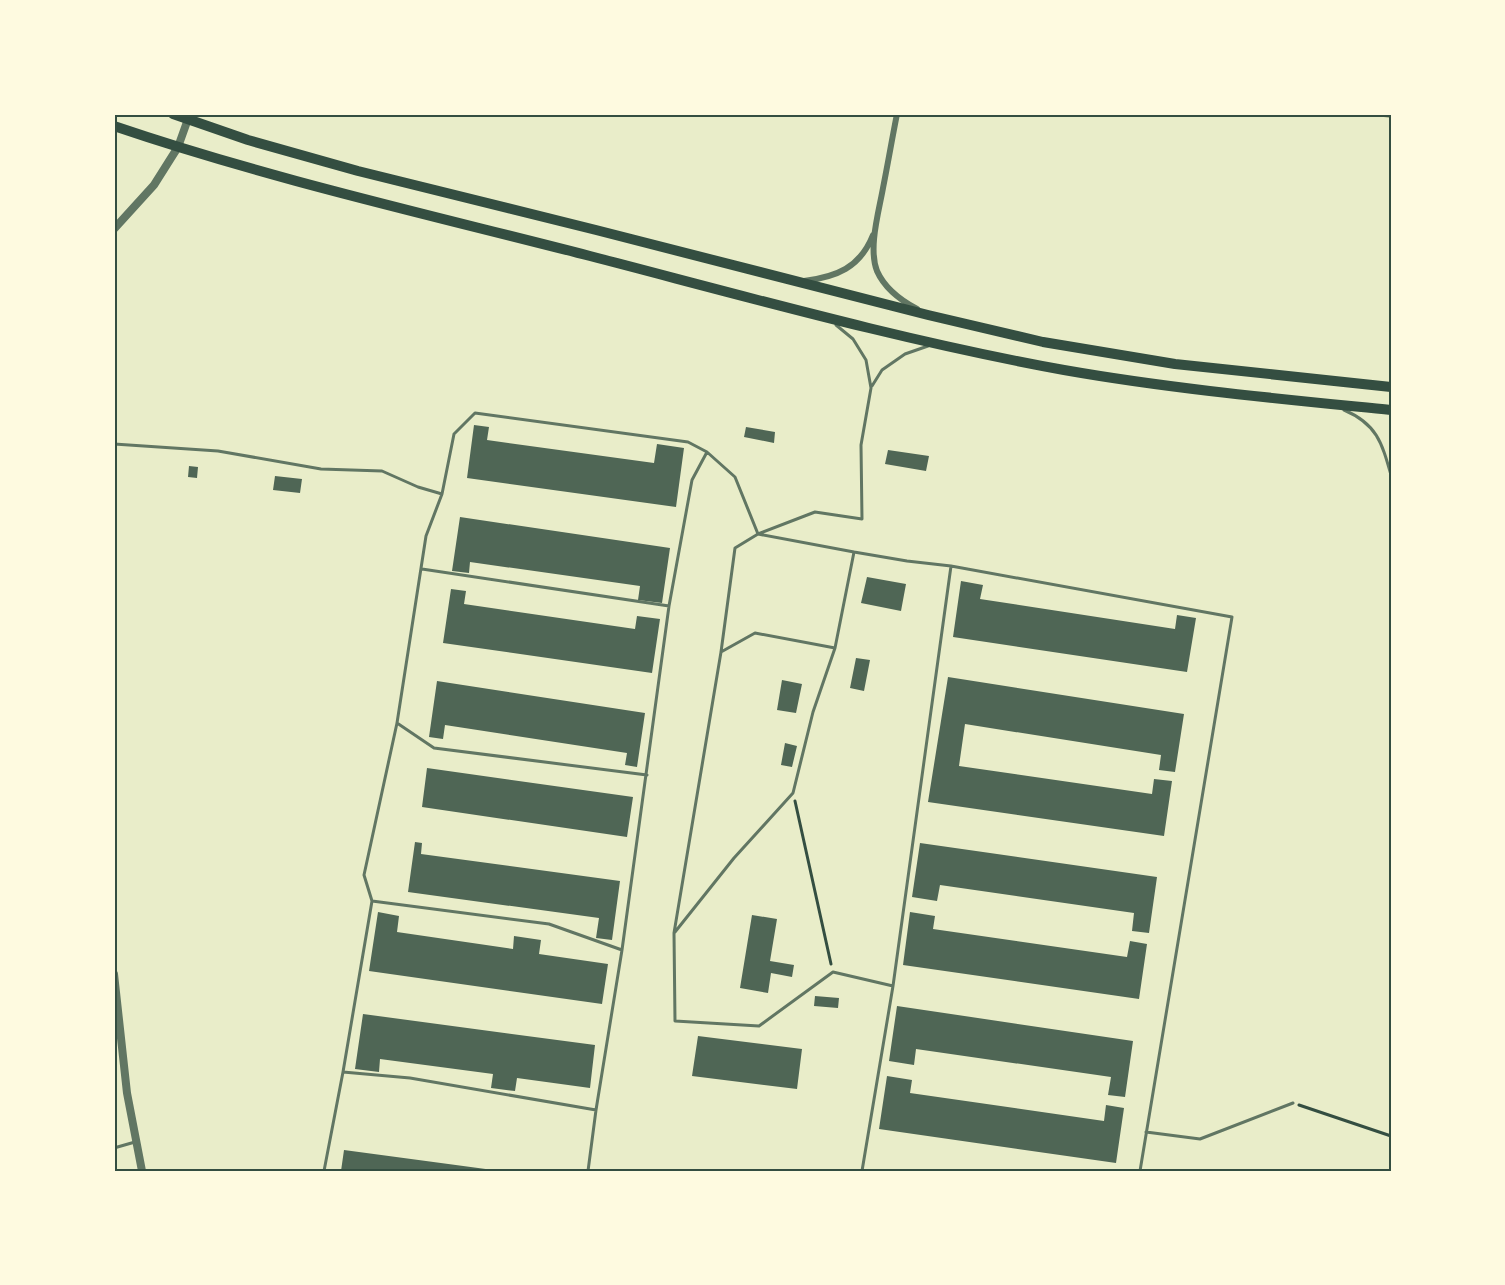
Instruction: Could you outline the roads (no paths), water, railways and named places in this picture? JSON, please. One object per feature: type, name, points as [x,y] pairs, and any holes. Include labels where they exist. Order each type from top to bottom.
[{"type":"main road","points":[[173,114],[248,140],[358,171],[1043,342],[1175,364],[1391,387]]},
{"type":"main road","points":[[114,126],[337,193],[953,348],[1065,370],[1174,386],[1391,410]]},
{"type":"street","points":[[897,114],[876,226],[874,253],[876,269],[885,285],[897,297],[928,315]]},
{"type":"street","points":[[114,230],[154,185],[178,147],[188,119]]},
{"type":"street","points":[[796,281],[826,278],[843,271],[859,258],[870,243],[876,226]]},
{"type":"street","points":[[114,974],[122,1054],[142,1171]]},
{"type":"lane","points":[[828,318],[853,339],[866,360],[871,388],[861,445],[862,519],[815,512],[758,534],[735,548],[721,652],[674,933],[675,1021],[759,1026],[833,972],[892,986]]},
{"type":"lane","points":[[871,388],[882,370],[905,354],[927,346],[953,348]]},
{"type":"lane","points":[[1328,404],[1347,411],[1375,431],[1383,447],[1391,476]]},
{"type":"lane","points":[[324,1171],[344,1072],[372,901],[364,875],[396,723],[426,536],[442,494],[454,434],[476,413],[688,442],[707,452],[735,477],[758,534]]},
{"type":"lane","points":[[114,444],[218,451],[321,470],[382,471],[418,487],[442,494]]},
{"type":"lane","points":[[588,1171],[622,950],[669,606],[692,480],[707,452]]},
{"type":"lane","points":[[758,534],[1232,617],[1140,1171]]},
{"type":"lane","points":[[674,933],[734,858],[793,793],[813,712],[835,648],[854,552]]},
{"type":"lane","points":[[862,1171],[892,986],[951,566]]},
{"type":"lane","points":[[422,569],[669,606]]},
{"type":"lane","points":[[721,652],[755,633],[835,648]]},
{"type":"lane","points":[[396,723],[434,748],[647,775]]},
{"type":"lane","points":[[372,901],[549,924],[622,950]]},
{"type":"lane","points":[[344,1072],[410,1078],[596,1110]]},
{"type":"lane","points":[[1146,1132],[1200,1139],[1293,1103]]},
{"type":"lane","points":[[114,1148],[136,1142]]},
{"type":"waterway","points":[[1380,114],[1391,116]]}]
